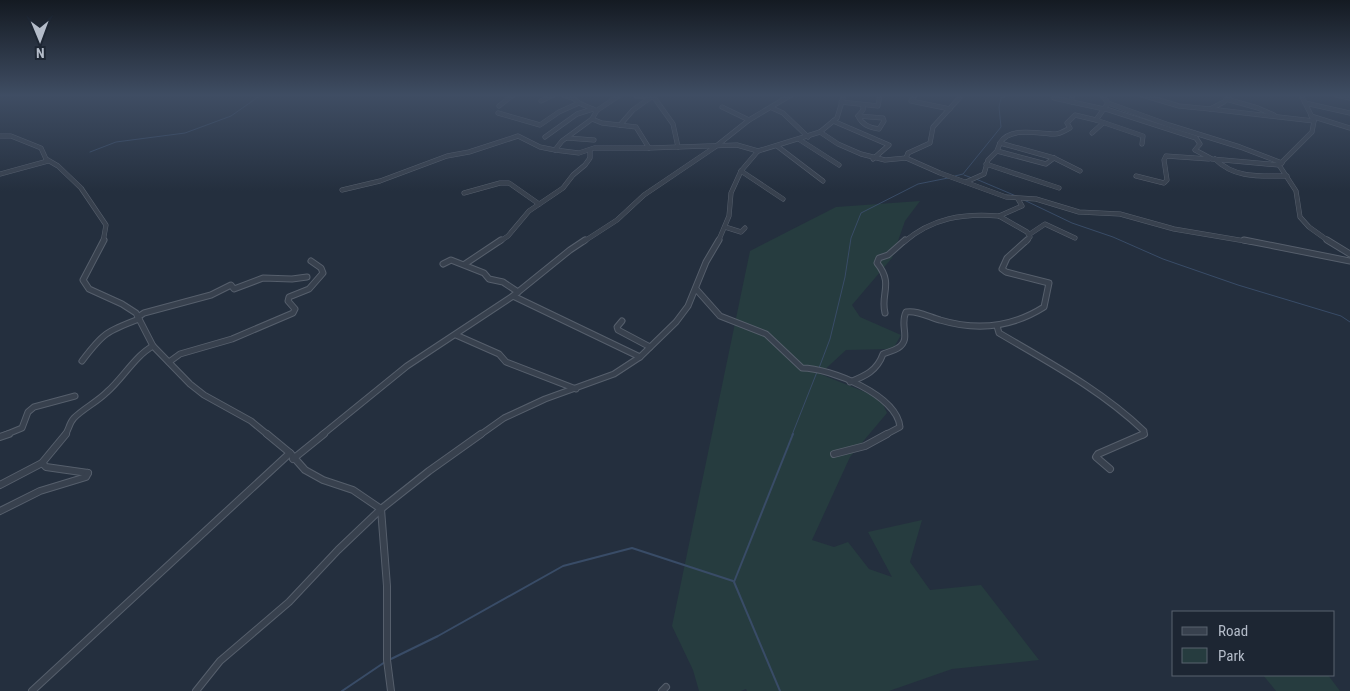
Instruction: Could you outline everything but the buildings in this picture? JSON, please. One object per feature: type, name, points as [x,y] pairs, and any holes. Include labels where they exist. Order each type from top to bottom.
[{"type":"street","points":[[544,137],[558,127]]},
{"type":"street","points":[[555,150],[566,138],[582,127]]},
{"type":"street","points":[[636,127],[649,148]]},
{"type":"street","points":[[674,127],[678,147]]},
{"type":"street","points":[[32,691],[292,456],[407,366],[456,336],[513,296],[570,250],[616,220],[644,195],[715,147],[740,127]]},
{"type":"street","points":[[798,127],[808,138]]},
{"type":"street","points":[[342,190],[391,177],[447,156],[469,152],[518,136],[540,147],[571,153],[590,151],[594,148],[737,146],[758,151],[808,138],[826,127]]},
{"type":"street","points":[[848,127],[889,145],[873,159]]},
{"type":"street","points":[[906,158],[908,153],[930,142],[934,127]]},
{"type":"street","points":[[966,182],[984,174],[988,160],[997,151],[1003,138],[1012,134],[1038,132],[1057,134],[1070,127]]},
{"type":"street","points":[[1092,133],[1098,127]]},
{"type":"street","points":[[1116,127],[1143,136],[1142,144]]},
{"type":"street","points":[[1162,127],[1196,138],[1199,141],[1200,146],[1190,158]]},
{"type":"street","points":[[1178,127],[1221,139],[1281,164],[1297,194],[1296,205],[1301,219],[1350,254]]},
{"type":"street","points":[[1136,176],[1164,183],[1167,180],[1165,174],[1167,171],[1164,157],[1168,156],[1281,164],[1310,135],[1312,127]]},
{"type":"street","points":[[820,132],[842,145],[873,159],[895,161],[906,158],[996,194],[1018,199],[1036,199],[1079,212],[1120,214],[1174,229],[1212,234],[1350,261]]},
{"type":"street","points":[[0,136],[11,136],[40,148],[48,161],[72,178],[92,203],[106,225],[107,232],[103,244],[83,280],[85,285],[95,292],[122,304],[138,318],[153,346],[169,362],[174,370],[204,395],[251,421],[292,456],[306,471],[319,480],[362,495],[381,509],[386,554],[387,660],[391,691]]},
{"type":"street","points":[[566,138],[594,140]]},
{"type":"street","points":[[800,140],[839,165]]},
{"type":"street","points":[[1000,143],[1054,158],[1080,171]]},
{"type":"street","points":[[777,146],[823,181]]},
{"type":"street","points":[[1195,150],[1234,172],[1287,176]]},
{"type":"street","points":[[465,264],[508,236],[529,211],[563,188],[573,175],[585,165],[590,158],[590,151]]},
{"type":"street","points":[[196,691],[220,662],[296,595],[338,550],[381,509],[429,471],[504,418],[545,399],[577,389],[624,370],[640,357],[676,322],[688,306],[706,262],[725,227],[731,193],[741,171],[754,159],[758,151]]},
{"type":"street","points":[[997,151],[1046,164],[1054,158]]},
{"type":"street","points":[[0,174],[48,161]]},
{"type":"street","points":[[986,164],[1059,188]]},
{"type":"street","points":[[741,171],[783,199]]},
{"type":"street","points":[[464,192],[500,183],[508,183],[539,204]]},
{"type":"street","points":[[999,216],[1022,206],[1018,199]]},
{"type":"street","points":[[885,313],[883,306],[886,300],[886,283],[884,271],[877,263],[879,258],[888,255],[915,232],[926,228],[929,223],[976,214],[999,216],[1030,234]]},
{"type":"street","points":[[850,382],[876,369],[881,363],[883,354],[894,351],[902,344],[906,335],[902,320],[906,312],[912,311],[940,322],[971,328],[997,326],[1026,318],[1044,307],[1049,283],[1006,272],[1002,269],[1007,258],[1017,252],[1020,246],[1030,237],[1030,234],[1041,225],[1045,224],[1075,238]]},
{"type":"street","points":[[725,227],[741,232],[745,228]]},
{"type":"street","points":[[443,264],[452,260],[465,264],[484,273],[489,278],[503,282],[518,292]]},
{"type":"street","points":[[169,362],[180,354],[232,339],[293,313],[295,309],[288,301],[289,297],[309,289],[323,273],[321,268],[311,261]]},
{"type":"street","points":[[82,361],[97,342],[111,329],[138,318],[144,313],[211,295],[231,286],[234,289],[239,288],[263,278],[292,279],[307,277]]},
{"type":"street","points":[[696,289],[720,316],[766,334],[802,368],[814,368],[877,393],[887,401],[900,422],[900,427],[865,446],[834,454]]},
{"type":"street","points":[[513,296],[640,357]]},
{"type":"street","points":[[622,320],[617,327],[618,330],[650,347]]},
{"type":"street","points":[[997,326],[999,333],[1121,408],[1144,431],[1144,435],[1120,443],[1098,454],[1096,457],[1098,460],[1110,469]]},
{"type":"street","points":[[456,336],[499,354],[506,362],[577,389]]},
{"type":"street","points":[[0,485],[42,463],[67,433],[70,422],[89,405],[106,394],[134,364],[142,352],[153,346]]},
{"type":"street","points":[[0,437],[22,428],[28,412],[34,407],[75,396]]},
{"type":"street","points":[[0,511],[40,491],[86,477],[89,474],[46,467],[42,463]]},
{"type":"green space","points":[[920,201],[905,221],[892,258],[852,305],[860,317],[901,335],[893,349],[846,350],[820,374],[880,398],[887,413],[850,457],[812,540],[834,547],[848,542],[869,569],[892,577],[868,532],[922,520],[910,562],[930,590],[981,585],[1039,660],[952,669],[889,691],[747,691],[746,689],[741,691],[699,691],[693,670],[672,626],[750,251],[836,207]]},
{"type":"green space","points":[[1264,676],[1329,676],[1340,691],[1276,691]]},
{"type":"waterway","points":[[90,152],[116,142],[185,133],[201,127]]},
{"type":"waterway","points":[[955,176],[963,174],[1001,127]]},
{"type":"waterway","points":[[964,175],[972,178]]},
{"type":"waterway","points":[[819,368],[830,339],[845,277],[851,238],[861,213],[918,184],[948,178]]},
{"type":"waterway","points":[[976,179],[1016,196]]},
{"type":"waterway","points":[[1024,200],[1072,223],[1113,237],[1163,259],[1238,285],[1341,316],[1350,322]]},
{"type":"waterway","points":[[792,435],[817,372]]},
{"type":"waterway","points":[[780,691],[734,582],[793,434]]},
{"type":"waterway","points":[[391,659],[438,636],[563,566],[632,548],[733,581]]},
{"type":"waterway","points":[[342,691],[385,662]]}]
